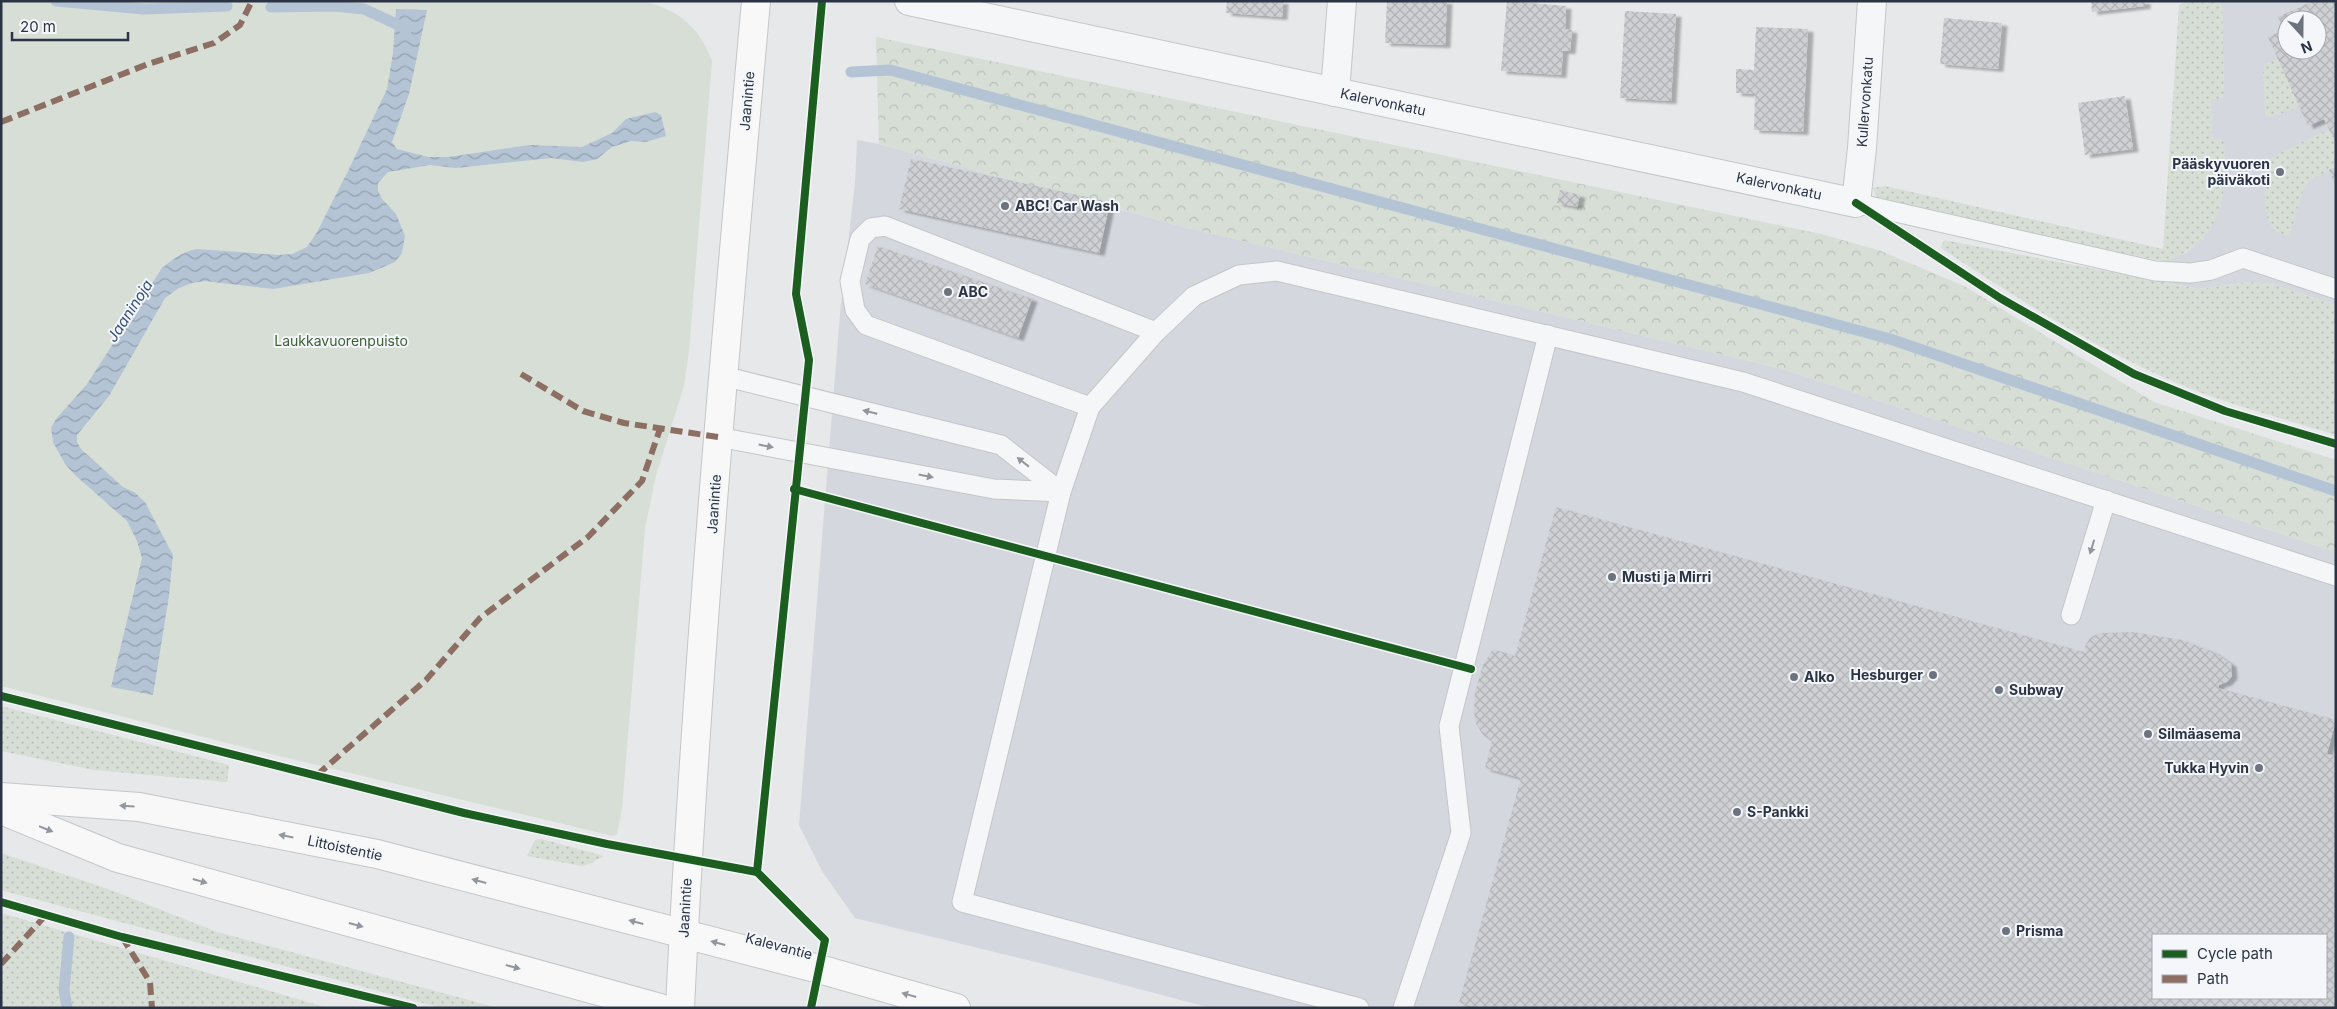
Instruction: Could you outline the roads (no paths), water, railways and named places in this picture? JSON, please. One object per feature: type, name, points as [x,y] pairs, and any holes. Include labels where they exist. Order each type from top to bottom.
[{"type":"main road","name":"Jaanintie","points":[[680,1008],[688,828],[723,376],[756,1]]},
{"type":"main road","name":"Littoistentie","points":[[1,797],[139,807],[377,854],[683,934]]},
{"type":"main road","points":[[1,810],[118,858],[660,1008]]},
{"type":"main road","name":"Kalevantie","points":[[683,934],[956,1008]]},
{"type":"street","name":"Kalervonkatu","points":[[909,1],[1856,202]]},
{"type":"street","points":[[1335,92],[1342,1]]},
{"type":"street","name":"Kullervonkatu","points":[[1856,202],[1862,148],[1872,1]]},
{"type":"lane","points":[[1856,202],[2155,271],[2191,273],[2211,270],[2243,258],[2336,289]]},
{"type":"lane","points":[[1090,407],[866,325],[855,310],[850,280],[860,239],[870,228],[885,226],[1156,332]]},
{"type":"lane","points":[[1359,1008],[962,902],[1061,492],[1090,407],[1156,332],[1194,296],[1240,275],[1277,271],[1743,382],[2336,576]]},
{"type":"lane","points":[[1403,1008],[1461,833],[1449,726],[1548,335]]},
{"type":"lane","points":[[723,376],[1001,445],[1061,492]]},
{"type":"lane","points":[[718,437],[994,489],[1061,492]]},
{"type":"lane","points":[[2071,615],[2106,500]]},
{"type":"water","points":[[396,9],[427,10],[409,94],[392,142],[397,149],[428,157],[449,157],[529,145],[582,147],[612,133],[626,119],[655,112],[661,115],[666,136],[646,142],[631,141],[612,147],[597,159],[583,162],[551,158],[456,168],[430,165],[388,172],[378,183],[378,191],[382,199],[396,214],[405,236],[402,253],[395,262],[369,273],[273,289],[205,281],[192,283],[179,288],[165,298],[109,396],[77,435],[77,442],[81,449],[123,487],[134,492],[145,502],[173,555],[169,596],[153,695],[111,687],[142,558],[137,541],[127,521],[65,464],[53,442],[51,428],[56,419],[87,384],[162,268],[174,259],[197,249],[279,255],[292,254],[307,247],[317,232],[348,171],[387,89],[393,53]]},
{"type":"waterway","points":[[56,1],[144,9],[227,6]]},
{"type":"waterway","points":[[271,7],[334,6],[364,9],[407,29]]},
{"type":"waterway","points":[[851,72],[890,70],[1890,339],[2336,491]]},
{"type":"waterway","name":"Jaaninoja","points":[[67,1008],[64,990],[69,937]]},
{"type":"place","name":"Pääskyvuoren päiväkoti","points":[[2280,172]]},
{"type":"place","name":"ABC! Car Wash","points":[[1005,206]]},
{"type":"place","name":"ABC","points":[[948,292]]},
{"type":"place","name":"Musti ja Mirri","points":[[1612,577]]},
{"type":"place","name":"Hesburger","points":[[1933,675]]},
{"type":"place","name":"Alko","points":[[1794,677]]},
{"type":"place","name":"Subway","points":[[1999,690]]},
{"type":"place","name":"Silmäasema","points":[[2148,734]]},
{"type":"place","name":"Tukka Hyvin","points":[[2259,768]]},
{"type":"place","name":"S-Pankki","points":[[1737,812]]},
{"type":"place","name":"Prisma","points":[[2006,931]]},
{"type":"park label","name":"Laukkavuorenpuisto","points":[[341,341]]}]
